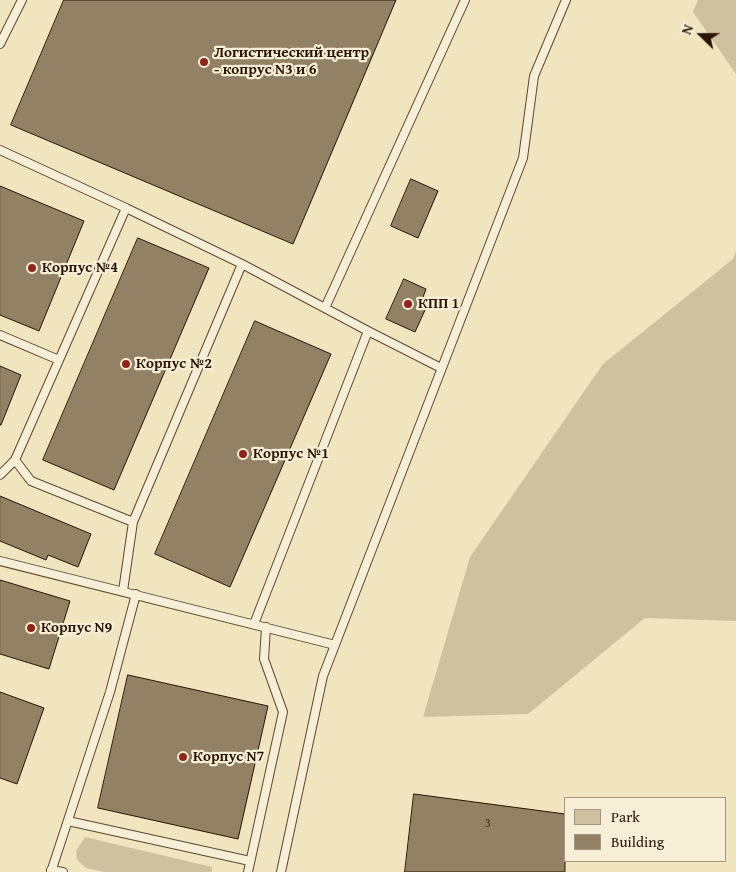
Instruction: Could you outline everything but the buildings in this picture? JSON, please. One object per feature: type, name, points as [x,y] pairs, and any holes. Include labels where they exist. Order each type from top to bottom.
[{"type":"lane","points":[[0,44],[22,0]]},
{"type":"lane","points":[[325,308],[465,0]]},
{"type":"lane","points":[[281,872],[323,676],[523,158],[534,76],[566,0]]},
{"type":"lane","points":[[0,150],[242,264],[368,332],[441,368]]},
{"type":"lane","points":[[0,475],[15,460],[126,208]]},
{"type":"lane","points":[[123,591],[133,522],[242,264]]},
{"type":"lane","points":[[254,624],[368,332]]},
{"type":"lane","points":[[0,335],[59,360]]},
{"type":"lane","points":[[15,460],[31,481],[133,522]]},
{"type":"lane","points":[[0,561],[335,645]]},
{"type":"lane","points":[[63,872],[51,871],[110,692],[136,594]]},
{"type":"lane","points":[[248,872],[283,712],[264,659],[266,627]]},
{"type":"lane","points":[[68,821],[250,861]]},
{"type":"green space","points":[[698,0],[736,0],[736,74],[693,12]]},
{"type":"green space","points":[[736,251],[736,621],[645,618],[528,714],[423,717],[470,557],[603,364],[733,259]]},
{"type":"green space","points":[[85,837],[212,867],[212,872],[104,872],[86,868],[77,860],[76,851]]},
{"type":"place","name":"Логистический центр - копрус N3 и 6","points":[[204,62]]},
{"type":"place","name":"Корпус №4","points":[[32,268]]},
{"type":"place","name":"КПП 1","points":[[408,304]]},
{"type":"place","name":"Корпус №2","points":[[126,364]]},
{"type":"place","name":"Корпус №1","points":[[243,454]]},
{"type":"place","name":"Корпус N9","points":[[31,628]]},
{"type":"place","name":"Корпус N7","points":[[183,757]]}]
